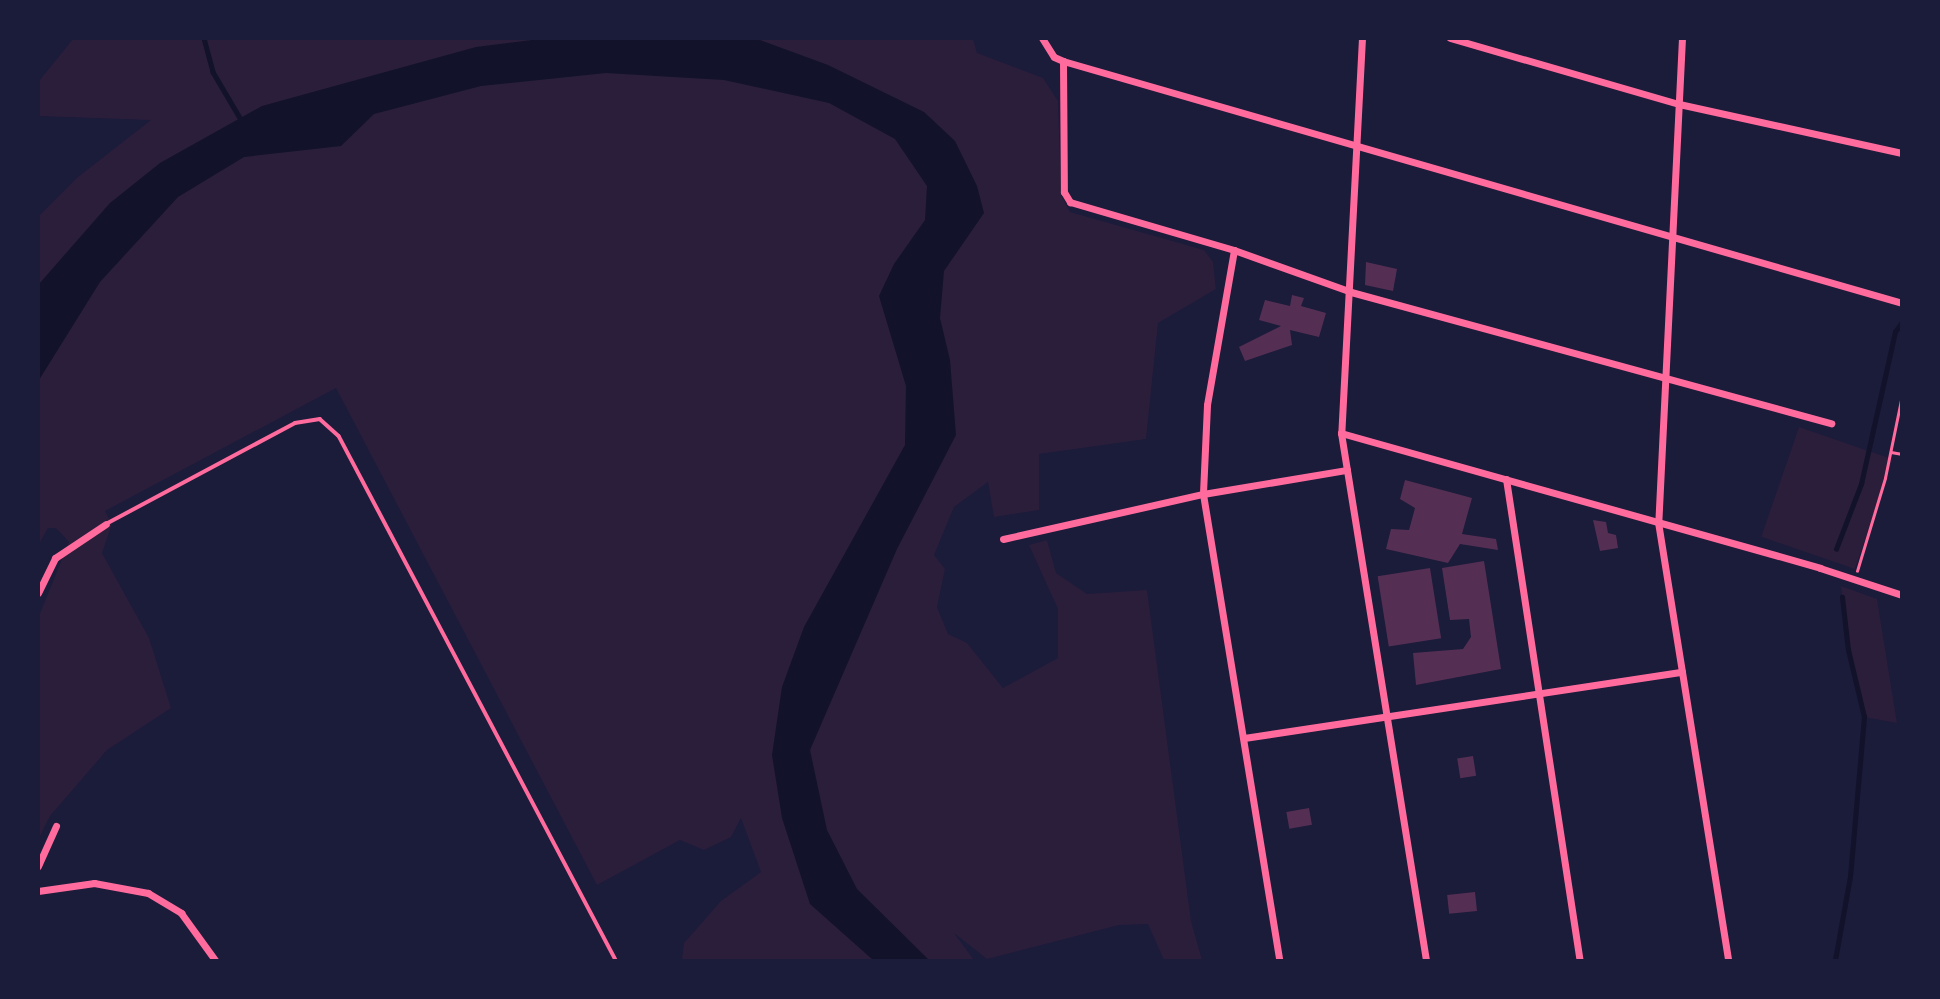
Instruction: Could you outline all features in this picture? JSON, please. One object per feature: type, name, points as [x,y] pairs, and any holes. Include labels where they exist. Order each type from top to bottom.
[{"type":"street","points":[[1042,38],[1054,57],[1063,61],[1902,303]]},
{"type":"street","points":[[1362,38],[1351,292],[1341,433],[1426,961]]},
{"type":"street","points":[[1450,38],[1679,104],[1902,153]]},
{"type":"street","points":[[1682,38],[1658,522],[1728,961]]},
{"type":"street","points":[[1063,61],[1064,192],[1070,202],[1234,250],[1351,292],[1831,423]]},
{"type":"street","points":[[1234,250],[1207,405],[1203,494],[1279,961]]},
{"type":"street","points":[[1341,433],[1855,578],[1902,595]]},
{"type":"street","points":[[1003,539],[1203,494],[1347,470]]},
{"type":"street","points":[[1506,479],[1580,961]]},
{"type":"street","points":[[38,593],[55,558],[106,524]]},
{"type":"street","points":[[1244,738],[1682,672]]},
{"type":"street","points":[[38,866],[55,826]]},
{"type":"street","points":[[38,891],[94,883],[148,893],[181,912],[215,961]]},
{"type":"lane","points":[[106,524],[295,423],[320,419],[339,436],[616,961]]},
{"type":"path","points":[[1855,578],[1890,452],[1902,395]]},
{"type":"path","points":[[1890,452],[1902,454]]},
{"type":"shaded area","points":[[548,38],[760,40],[828,65],[924,112],[955,141],[977,186],[984,213],[944,271],[940,318],[950,360],[956,435],[897,549],[810,750],[827,830],[857,889],[929,960],[873,960],[810,904],[782,818],[772,755],[782,687],[804,627],[905,445],[906,386],[879,296],[894,264],[925,220],[927,186],[895,139],[829,103],[724,80],[606,73],[481,86],[374,114],[341,146],[244,157],[178,197],[100,282],[39,380],[39,284],[110,203],[160,163],[262,106],[476,47]]},
{"type":"shaded area","points":[[73,39],[973,39],[977,53],[1043,78],[1058,101],[1061,195],[1070,212],[1204,250],[1213,262],[1216,289],[1158,323],[1146,439],[1039,454],[1039,510],[994,517],[988,482],[954,507],[934,555],[945,569],[937,607],[948,634],[967,643],[1003,688],[1058,658],[1058,609],[1029,545],[1047,540],[1056,573],[1087,594],[1147,590],[1191,921],[1202,960],[1164,960],[1148,924],[1119,925],[987,959],[954,933],[974,960],[682,960],[684,943],[721,901],[761,872],[741,818],[731,837],[704,850],[680,840],[597,885],[336,388],[105,511],[112,524],[102,553],[149,638],[171,708],[107,750],[50,816],[39,838],[39,616],[69,542],[56,528],[48,528],[39,544],[39,216],[78,177],[151,120],[39,116],[39,81]]},
{"type":"shaded area","points":[[1799,427],[1893,459],[1855,569],[1761,537]]},
{"type":"shaded area","points":[[1841,586],[1877,599],[1897,723],[1864,717],[1848,650]]},
{"type":"building","points":[[1366,262],[1397,269],[1393,291],[1365,285]]},
{"type":"building","points":[[1292,295],[1304,298],[1301,306],[1326,313],[1319,337],[1290,330],[1292,345],[1245,361],[1239,347],[1281,326],[1259,320],[1265,300],[1290,306]]},
{"type":"building","points":[[1405,480],[1472,498],[1462,534],[1496,539],[1498,550],[1460,544],[1448,563],[1386,549],[1391,529],[1409,530],[1415,508],[1400,499]]},
{"type":"building","points":[[1593,520],[1606,522],[1608,533],[1616,535],[1618,548],[1600,551]]},
{"type":"building","points":[[1484,561],[1501,669],[1416,685],[1413,653],[1463,649],[1471,637],[1469,619],[1450,620],[1442,568]]},
{"type":"building","points":[[1430,568],[1441,638],[1389,646],[1378,576]]},
{"type":"building","points":[[1473,756],[1476,776],[1460,778],[1457,759]]},
{"type":"building","points":[[1309,808],[1312,825],[1289,829],[1286,812]]},
{"type":"building","points":[[1475,892],[1477,911],[1449,914],[1447,895]]},
{"type":"waterway","points":[[204,38],[213,72],[243,123]]},
{"type":"waterway","points":[[1836,549],[1861,484],[1895,332],[1902,322]]},
{"type":"waterway","points":[[1835,960],[1850,877],[1864,717],[1848,650],[1842,597]]}]
